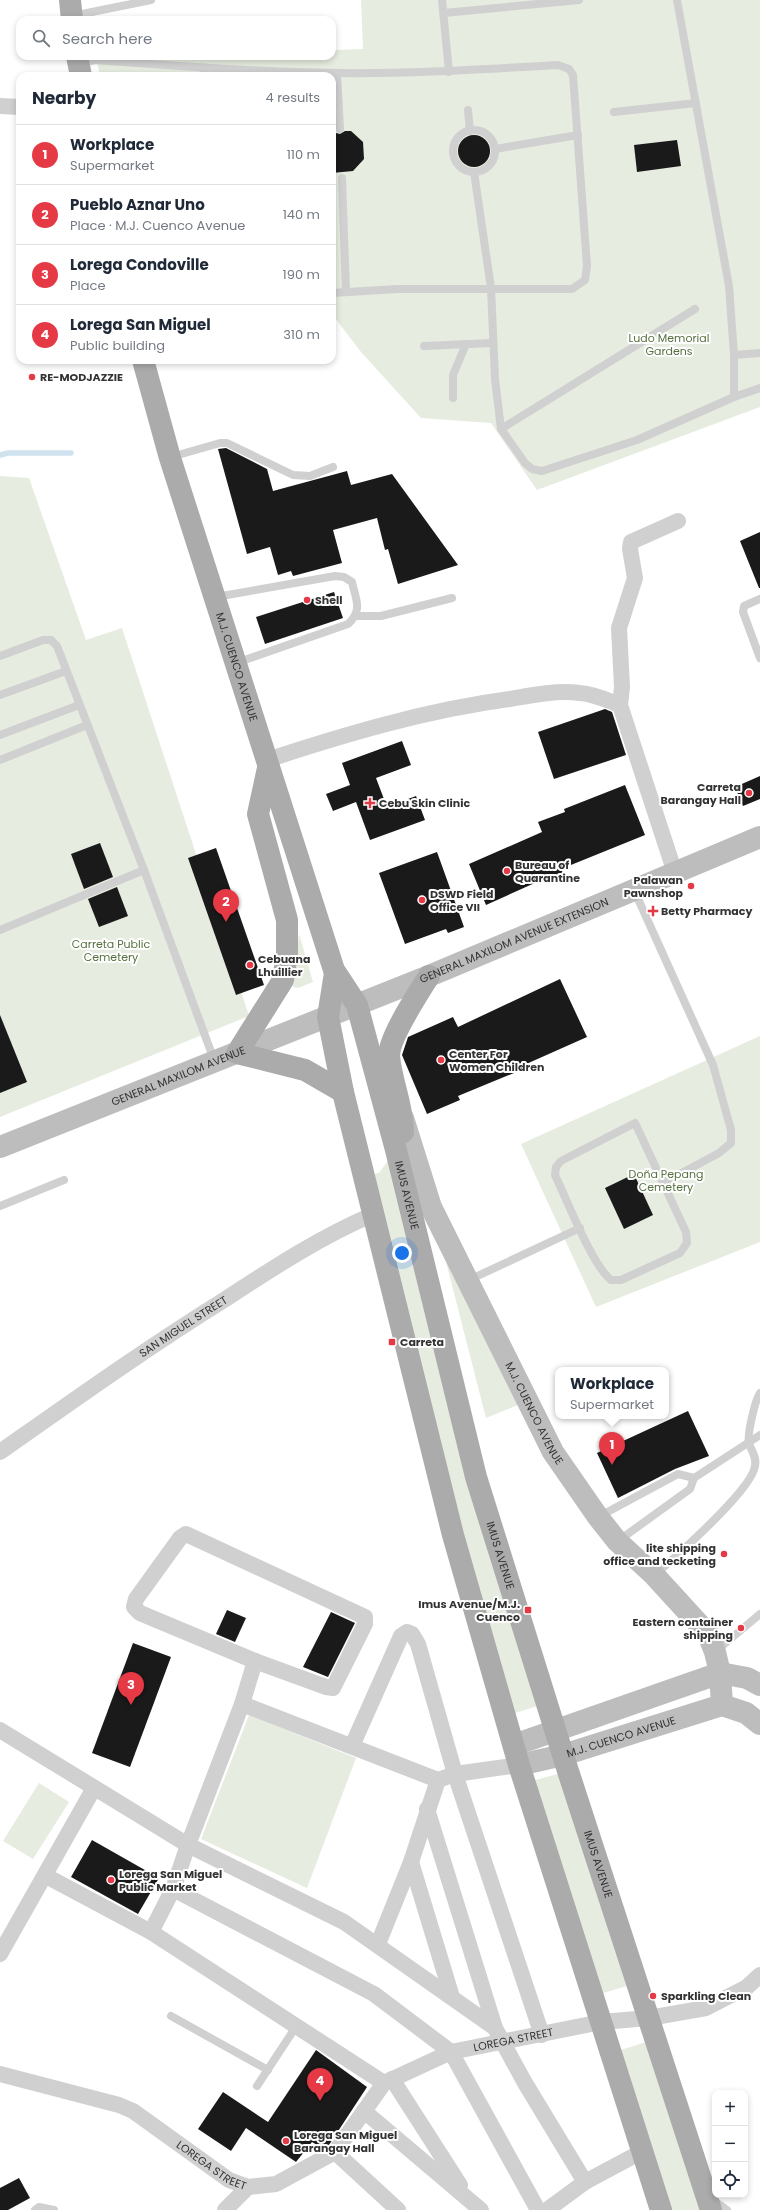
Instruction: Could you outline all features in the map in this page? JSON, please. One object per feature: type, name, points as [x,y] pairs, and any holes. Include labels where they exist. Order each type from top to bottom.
[{"type":"main road","name":"M.J. CUENCO AVENUE","points":[[144,364],[170,458],[335,973],[357,1005]]},
{"type":"main road","points":[[268,764],[258,814],[287,920],[287,954],[283,980],[237,1053],[305,1070],[343,1092]]},
{"type":"main road","name":"GENERAL MAXILOM AVENUE EXTENSION","points":[[357,1005],[760,837]]},
{"type":"main road","name":"M.J. CUENCO AVENUE","points":[[328,1017],[335,973]]},
{"type":"main road","points":[[396,1150],[403,1133],[403,1118],[389,1055],[395,1035],[429,976]]},
{"type":"main road","name":"GENERAL MAXILOM AVENUE","points":[[0,1147],[357,1005]]},
{"type":"main road","name":"IMUS AVENUE","points":[[357,1005],[396,1150],[476,1477],[563,1755],[709,2203]]},
{"type":"main road","points":[[328,1017],[343,1092],[453,1535],[516,1755],[662,2210]]},
{"type":"main road","name":"M.J. CUENCO AVENUE","points":[[403,1118],[431,1207],[554,1452],[598,1517],[617,1541],[654,1575],[708,1634],[715,1652],[720,1672],[722,1705],[563,1755],[516,1755]]},
{"type":"main road","points":[[516,1755],[556,1732],[720,1672],[747,1678],[760,1685]]},
{"type":"main road","points":[[722,1705],[746,1713],[760,1724]]},
{"type":"street","points":[[0,106],[16,107]]},
{"type":"street","points":[[675,873],[620,705],[622,687],[619,628],[635,578],[630,549],[631,542],[678,522]]},
{"type":"street","points":[[268,764],[328,740],[422,715],[491,701],[559,692],[581,693],[620,705]]},
{"type":"street","name":"SAN MIGUEL STREET","points":[[0,1452],[135,1357],[299,1252],[341,1228],[374,1214]]},
{"type":"street","points":[[186,1534],[365,1617],[365,1624],[333,1688],[326,1687],[255,1661],[140,1613],[134,1608],[136,1599],[180,1538],[186,1534]]},
{"type":"street","points":[[352,1746],[401,1636],[407,1632],[412,1634],[418,1644],[455,1774],[542,2035]]},
{"type":"street","points":[[151,1932],[173,1889],[188,1845],[242,1704],[255,1661]]},
{"type":"street","points":[[242,1704],[438,1780],[455,1774],[489,1768],[516,1755]]},
{"type":"street","points":[[0,1730],[188,1845],[344,1922],[378,1944],[452,1997],[498,2035]]},
{"type":"street","points":[[378,1944],[411,1862],[427,1809],[438,1780]]},
{"type":"street","points":[[0,1954],[46,1876],[94,1788]]},
{"type":"street","points":[[427,1809],[498,2035],[585,2182]]},
{"type":"street","points":[[411,1862],[452,1997]]},
{"type":"street","points":[[46,1876],[151,1932],[388,2081],[468,2198]]},
{"type":"street","points":[[173,1889],[374,1994],[451,2052],[538,2210]]},
{"type":"street","name":"LOREGA STREET","points":[[0,2074],[119,2105],[133,2111],[229,2180],[248,2187],[276,2184],[335,2152],[364,2111],[388,2081],[451,2052],[498,2035],[542,2035],[601,2022],[649,2018],[706,2008],[747,1987],[760,1976]]},
{"type":"street","points":[[364,2111],[481,2210]]},
{"type":"street","points":[[547,2210],[585,2182],[643,2151]]},
{"type":"street","points":[[335,2152],[382,2204],[398,2210]]},
{"type":"street","points":[[225,2210],[248,2187]]},
{"type":"lane","points":[[71,12],[151,0]]},
{"type":"lane","points":[[442,0],[449,72]]},
{"type":"lane","points":[[444,14],[579,0]]},
{"type":"lane","points":[[677,0],[728,286],[734,355],[734,397]]},
{"type":"lane","points":[[79,65],[96,60],[204,72]]},
{"type":"lane","points":[[336,293],[492,288],[572,289],[585,280],[587,266],[573,75],[569,69],[558,65],[449,72],[337,73],[340,129]]},
{"type":"lane","points":[[614,112],[696,103]]},
{"type":"lane","points":[[468,110],[470,131]]},
{"type":"lane","points":[[470,131],[484,133],[489,137],[495,149],[494,156],[487,167],[474,172],[461,168],[454,156],[453,150],[458,137],[470,131]]},
{"type":"lane","points":[[495,149],[578,135]]},
{"type":"lane","points":[[474,172],[492,288],[493,343],[501,429],[525,463],[532,469],[542,471],[637,440],[734,397],[760,388]]},
{"type":"lane","points":[[342,178],[346,292]]},
{"type":"lane","points":[[501,429],[695,309]]},
{"type":"lane","points":[[424,346],[493,343]]},
{"type":"lane","points":[[453,398],[453,375],[466,344]]},
{"type":"lane","points":[[734,355],[760,353]]},
{"type":"lane","points":[[170,458],[220,443],[227,443],[292,475],[310,476],[333,467]]},
{"type":"lane","points":[[215,597],[335,576],[344,577],[352,582],[358,608],[356,616],[348,624],[236,663]]},
{"type":"lane","points":[[356,616],[381,616],[452,598]]},
{"type":"lane","points":[[760,599],[744,606],[743,612],[760,658]]},
{"type":"lane","points":[[0,656],[43,640],[51,640],[57,646],[144,870],[214,1062]]},
{"type":"lane","points":[[0,695],[66,671]]},
{"type":"lane","points":[[0,735],[79,705]]},
{"type":"lane","points":[[0,760],[87,725]]},
{"type":"lane","points":[[0,930],[144,870]]},
{"type":"lane","points":[[634,890],[713,1065],[731,1130],[731,1144],[719,1153],[663,1183]]},
{"type":"lane","points":[[635,1123],[663,1183],[686,1232],[688,1243],[680,1253],[621,1280],[611,1280],[602,1273],[580,1228],[555,1175],[556,1167],[561,1161],[635,1123]]},
{"type":"lane","points":[[0,1206],[64,1180]]},
{"type":"lane","points":[[468,1280],[580,1228]]},
{"type":"lane","points":[[654,1575],[700,1535],[751,1478],[755,1466],[755,1456],[748,1442],[756,1400],[760,1392]]},
{"type":"lane","points":[[617,1541],[690,1489],[694,1478],[760,1435]]},
{"type":"lane","points":[[598,1517],[678,1474],[694,1478]]},
{"type":"lane","points":[[715,1652],[760,1614]]},
{"type":"lane","points":[[171,2016],[268,2070]]},
{"type":"lane","points":[[257,2086],[297,2025]]},
{"type":"lane","points":[[709,2203],[727,2210]]},
{"type":"lane","points":[[35,2210],[39,2207],[54,2210]]},
{"type":"green space","name":"Ludo Memorial Gardens","points":[[361,0],[760,0],[760,407],[537,490],[491,423],[421,418],[361,352],[336,319],[336,72],[99,72],[97,60],[336,60],[336,50],[363,49]]},
{"type":"green space","name":"Carreta Public Cemetery","points":[[0,476],[29,478],[86,640],[122,628],[249,1016],[0,1117]]},
{"type":"green space","points":[[299,934],[313,982],[298,988],[293,987]]},
{"type":"green space","name":"Doña Pepang Cemetery","points":[[760,1036],[760,1242],[596,1307],[521,1144]]},
{"type":"green space","points":[[396,1150],[547,1703],[506,1716],[364,1176],[379,1173]]},
{"type":"green space","points":[[434,1215],[518,1405],[486,1418]]},
{"type":"green space","points":[[249,1715],[356,1758],[307,1888],[201,1839]]},
{"type":"green space","points":[[568,1771],[637,1983],[593,1996],[525,1783]]},
{"type":"green space","points":[[39,1783],[69,1802],[33,1859],[3,1841]]},
{"type":"green space","points":[[656,2039],[711,2210],[662,2210],[611,2053]]},
{"type":"building","points":[[345,131],[351,131],[363,142],[364,159],[353,171],[336,173],[336,133],[340,134]]},
{"type":"building","points":[[471,135],[477,135],[486,139],[490,151],[486,163],[477,167],[471,167],[462,163],[458,154],[458,148],[462,139]]},
{"type":"building","points":[[677,140],[681,166],[637,172],[634,145]]},
{"type":"building","points":[[226,448],[267,469],[273,491],[347,471],[351,485],[392,474],[458,565],[398,584],[388,549],[385,550],[377,518],[333,530],[342,563],[293,576],[291,571],[278,575],[270,547],[247,554],[218,449]]},
{"type":"building","points":[[760,532],[760,588],[759,588],[740,541]]},
{"type":"building","points":[[334,592],[343,618],[265,644],[256,617]]},
{"type":"building","points":[[605,709],[612,712],[626,755],[554,779],[538,732]]},
{"type":"building","points":[[402,741],[411,765],[376,778],[387,807],[416,796],[425,820],[370,840],[356,802],[333,811],[326,794],[350,785],[342,763]]},
{"type":"building","name":"Carreta Barangay Hall","points":[[760,776],[760,799],[743,806],[735,787]]},
{"type":"building","points":[[625,785],[645,835],[561,869],[565,877],[549,884],[546,878],[486,905],[469,864],[542,832],[538,822],[565,812],[564,809]]},
{"type":"building","points":[[100,843],[113,877],[84,889],[71,854]]},
{"type":"building","points":[[216,848],[264,985],[236,995],[188,858]]},
{"type":"building","name":"DSWD Field Office VII","points":[[437,852],[464,927],[448,933],[446,929],[405,944],[379,873]]},
{"type":"building","points":[[117,887],[128,916],[99,927],[88,899]]},
{"type":"building","name":"Center For Women Children","points":[[560,979],[587,1037],[524,1065],[526,1068],[458,1096],[460,1100],[427,1114],[402,1055],[408,1037],[453,1017],[458,1027]]},
{"type":"building","points":[[0,1015],[27,1082],[0,1093]]},
{"type":"building","points":[[634,1174],[653,1215],[624,1229],[605,1188]]},
{"type":"building","points":[[688,1411],[709,1456],[675,1469],[618,1498],[597,1453]]},
{"type":"building","points":[[227,1610],[246,1618],[235,1642],[216,1634]]},
{"type":"building","points":[[331,1612],[355,1623],[328,1677],[303,1667]]},
{"type":"building","points":[[133,1643],[171,1657],[130,1767],[92,1753]]},
{"type":"building","points":[[92,1840],[159,1878],[138,1914],[71,1877]]},
{"type":"building","points":[[316,2050],[367,2087],[329,2145],[322,2148],[312,2142],[296,2162],[246,2128],[231,2151],[198,2129],[223,2092],[268,2122]]},
{"type":"building","points":[[19,2178],[30,2198],[8,2210],[0,2210],[0,2188]]},
{"type":"waterway","points":[[0,455],[8,453],[71,453]]},
{"type":"place","name":"RE-MODJAZZIE","points":[[32,377]]},
{"type":"place","name":"Shell","points":[[307,600]]},
{"type":"place","name":"Carreta Barangay Hall","points":[[749,793]]},
{"type":"place","name":"Cebu Skin Clinic","points":[[370,803]]},
{"type":"place","name":"Bureau of Quarantine","points":[[507,871]]},
{"type":"place","name":"Palawan Pawnshop","points":[[691,886]]},
{"type":"place","name":"DSWD Field Office VII","points":[[422,900]]},
{"type":"place","name":"Betty Pharmacy","points":[[653,911]]},
{"type":"place","name":"Pueblo Aznar Uno","points":[[226,922]]},
{"type":"place","name":"Cebuana Lhuillier","points":[[250,965]]},
{"type":"place","name":"Center For Women Children","points":[[441,1060]]},
{"type":"place","name":"Carreta","points":[[392,1342]]},
{"type":"place","name":"Workplace","points":[[612,1465]]},
{"type":"place","name":"lite shipping office and tecketing","points":[[724,1554]]},
{"type":"place","name":"Imus Avenue/M.J. Cuenco","points":[[528,1610]]},
{"type":"place","name":"Eastern container shipping","points":[[741,1628]]},
{"type":"place","name":"Lorega Condoville","points":[[131,1705]]},
{"type":"place","name":"Lorega San Miguel Public Market","points":[[111,1880]]},
{"type":"place","name":"Sparkling Clean","points":[[653,1996]]},
{"type":"place","name":"Lorega San Miguel","points":[[320,2101]]},
{"type":"place","name":"Lorega San Miguel Barangay Hall","points":[[286,2141]]}]
